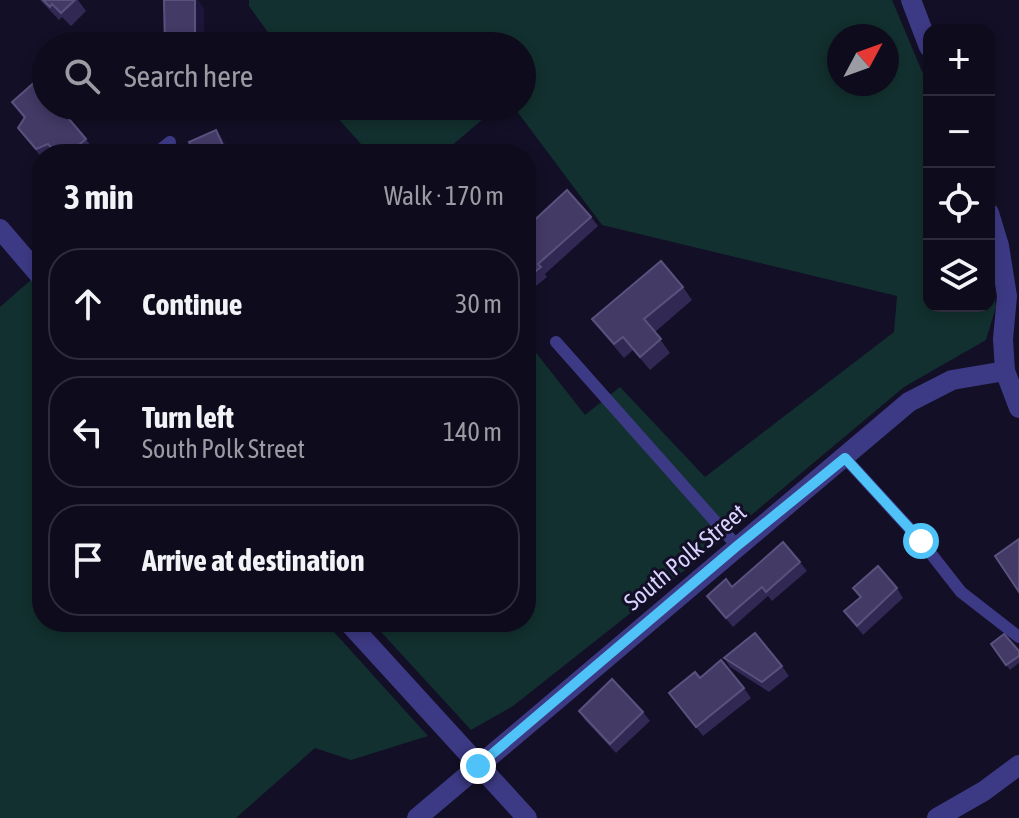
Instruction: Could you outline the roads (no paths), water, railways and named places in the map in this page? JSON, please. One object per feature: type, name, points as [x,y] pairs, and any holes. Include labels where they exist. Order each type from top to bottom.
[{"type":"street","points":[[911,0],[923,31]]},
{"type":"street","points":[[0,229],[32,263]]},
{"type":"street","points":[[995,233],[1007,296],[1003,339],[1005,371],[1019,408]]},
{"type":"street","name":"South Polk Street","points":[[417,818],[909,402],[952,380],[1005,371]]},
{"type":"street","points":[[357,632],[527,818]]},
{"type":"street","points":[[937,818],[984,791],[1019,765]]},
{"type":"lane","points":[[556,342],[737,546]]},
{"type":"lane","points":[[845,458],[921,541],[961,592],[1019,637]]}]
